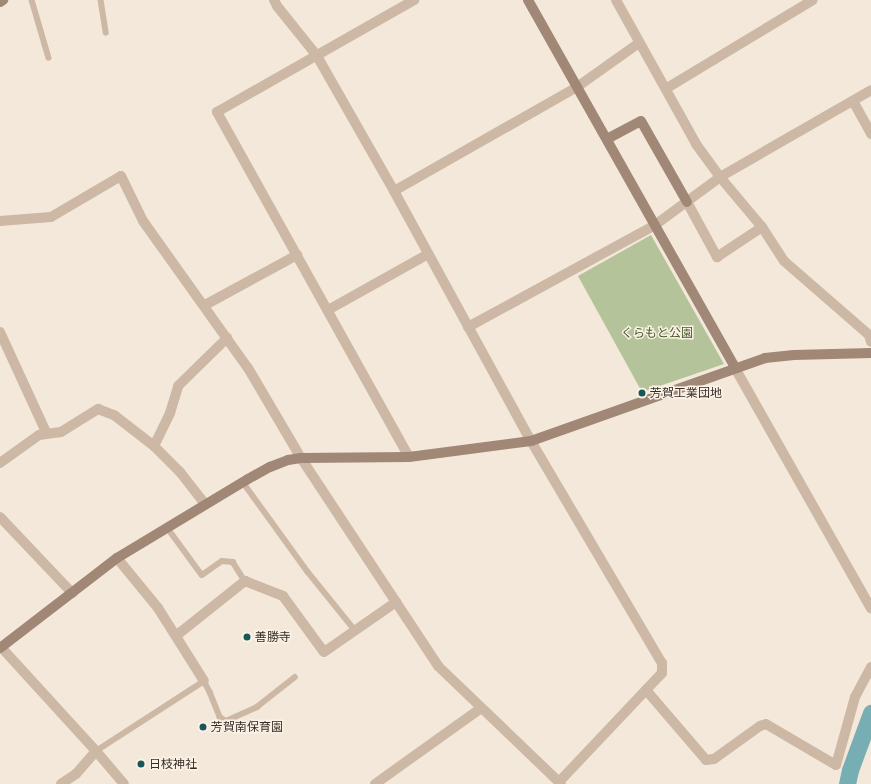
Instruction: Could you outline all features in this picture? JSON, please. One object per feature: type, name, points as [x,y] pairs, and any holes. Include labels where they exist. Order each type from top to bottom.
[{"type":"street","points":[[0,221],[50,216],[121,176],[143,221],[205,305],[248,368],[301,458],[438,666],[560,783],[662,673],[662,663],[531,442],[394,191],[317,56],[274,0]]},
{"type":"street","points":[[409,457],[298,255],[217,112],[414,0]]},
{"type":"street","points":[[528,0],[871,608]]},
{"type":"street","points":[[616,0],[696,144],[720,177],[762,227],[784,261],[870,337]]},
{"type":"street","points":[[666,88],[813,0]]},
{"type":"street","points":[[394,191],[577,86],[639,42]]},
{"type":"street","points":[[468,327],[656,225],[720,177],[871,90]]},
{"type":"street","points":[[853,101],[871,134]]},
{"type":"street","points":[[607,139],[642,121],[717,256],[762,227]]},
{"type":"street","points":[[328,310],[428,254]]},
{"type":"street","points":[[205,305],[298,255]]},
{"type":"street","points":[[0,332],[47,434]]},
{"type":"street","points":[[154,446],[170,413],[178,386],[228,338]]},
{"type":"street","points":[[124,784],[96,751],[1,648],[117,558],[167,526],[243,482],[270,467],[288,460],[301,458],[409,457],[531,442],[765,358],[794,355],[871,352]]},
{"type":"street","points":[[0,463],[39,435],[61,432],[98,409],[114,415],[154,446],[180,472],[205,504]]},
{"type":"street","points":[[0,517],[72,593]]},
{"type":"street","points":[[117,558],[158,608],[177,635],[204,681]]},
{"type":"street","points":[[177,635],[245,581],[283,596],[324,652],[396,602]]},
{"type":"street","points":[[646,690],[706,760],[714,759],[760,726],[766,724],[836,765],[855,697],[871,667]]},
{"type":"street","points":[[375,784],[481,708]]},
{"type":"street","points":[[61,784],[76,774],[96,751]]},
{"type":"lane","points":[[32,0],[49,58]]},
{"type":"lane","points":[[101,0],[106,33]]},
{"type":"lane","points":[[243,482],[308,572],[355,630]]},
{"type":"lane","points":[[167,526],[202,575],[222,561],[233,562],[245,581]]},
{"type":"lane","points":[[96,751],[204,681],[220,717],[226,721],[257,707],[295,677]]},
{"type":"green space","name":"くらもと公園","points":[[651,235],[724,364],[642,392],[578,276]]},
{"type":"waterway","points":[[847,784],[850,770],[871,713]]},
{"type":"place","name":"芳賀工業団地","points":[[642,393]]},
{"type":"place","name":"善勝寺","points":[[247,637]]},
{"type":"place","name":"芳賀南保育園","points":[[203,727]]},
{"type":"place","name":"日枝神社","points":[[141,764]]}]
